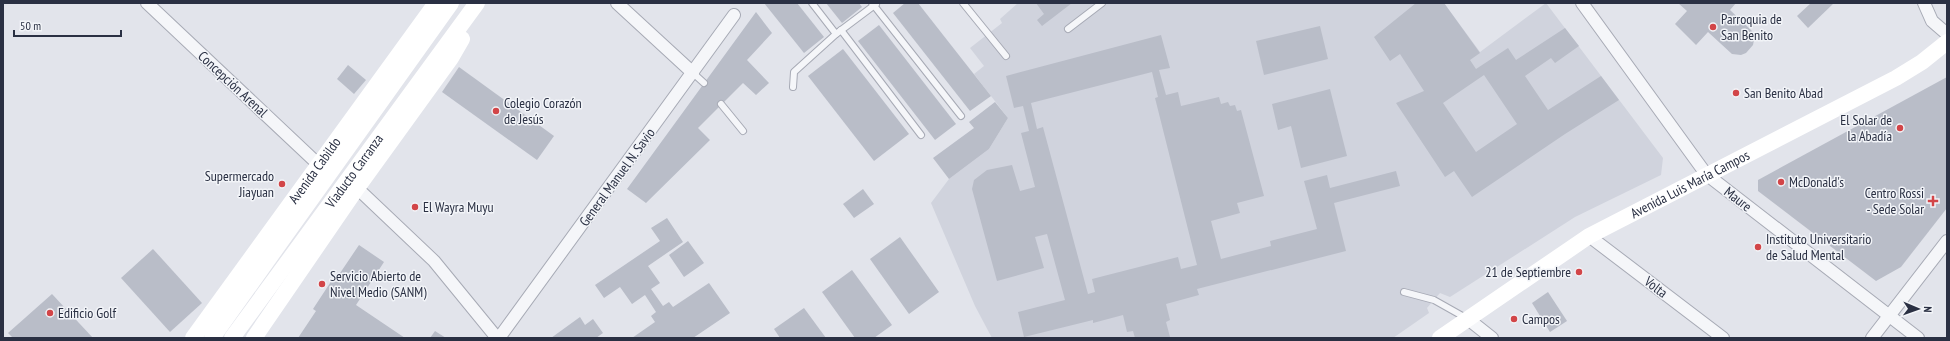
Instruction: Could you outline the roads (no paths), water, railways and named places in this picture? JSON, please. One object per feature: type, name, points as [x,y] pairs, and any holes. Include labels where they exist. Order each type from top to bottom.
[{"type":"main road","name":"Avenida Cabildo","points":[[193,338],[436,3]]},
{"type":"main road","name":"Viaducto Carranza","points":[[212,338],[451,3]]},
{"type":"main road","name":"Viaducto Carranza","points":[[232,338],[477,3]]},
{"type":"main road","points":[[254,338],[357,188],[451,58],[484,3]]},
{"type":"main road","name":"Avenida Luis María Campos","points":[[1440,338],[1589,236],[1706,174],[1896,78],[1922,62],[1947,42]]},
{"type":"street","name":"Concepción Arenal","points":[[147,3],[319,165]]},
{"type":"street","points":[[617,3],[692,73]]},
{"type":"street","name":"Maure","points":[[1582,3],[1706,174],[1918,338]]},
{"type":"street","points":[[1924,3],[1932,21],[1947,34]]},
{"type":"street","name":"General Manuel N. Savio","points":[[498,338],[734,15]]},
{"type":"street","points":[[357,188],[434,261],[498,338]]},
{"type":"street","name":"Volta","points":[[1589,236],[1723,338]]},
{"type":"street","points":[[1872,338],[1890,317],[1947,241]]},
{"type":"street","points":[[1468,319],[1492,338]]},
{"type":"lane","points":[[812,3],[839,32],[921,135]]},
{"type":"lane","points":[[963,3],[1006,56]]},
{"type":"lane","points":[[1068,29],[1102,3]]},
{"type":"lane","points":[[793,86],[794,72],[839,32],[875,4],[961,116]]},
{"type":"lane","points":[[692,73],[704,83]]},
{"type":"lane","points":[[721,104],[743,131]]},
{"type":"lane","points":[[1404,292],[1434,300],[1468,319]]},
{"type":"place","name":"Parroquia de San Benito","points":[[1713,27]]},
{"type":"place","name":"San Benito Abad","points":[[1736,93]]},
{"type":"place","name":"Colegio Corazón de Jesús","points":[[496,111]]},
{"type":"place","name":"El Solar de la Abadía","points":[[1900,128]]},
{"type":"place","name":"McDonald's","points":[[1781,182]]},
{"type":"place","name":"Supermercado Jiayuan","points":[[282,184]]},
{"type":"place","name":"Centro Rossi - Sede Solar","points":[[1933,201]]},
{"type":"place","name":"El Wayra Muyu","points":[[415,207]]},
{"type":"place","name":"Instituto Universitario de Salud Mental","points":[[1758,247]]},
{"type":"place","name":"21 de Septiembre","points":[[1579,272]]},
{"type":"place","name":"Servicio Abierto de Nivel Medio (SANM)","points":[[322,284]]},
{"type":"place","name":"Edificio Golf","points":[[50,313]]},
{"type":"place","name":"Campos","points":[[1514,319]]}]
